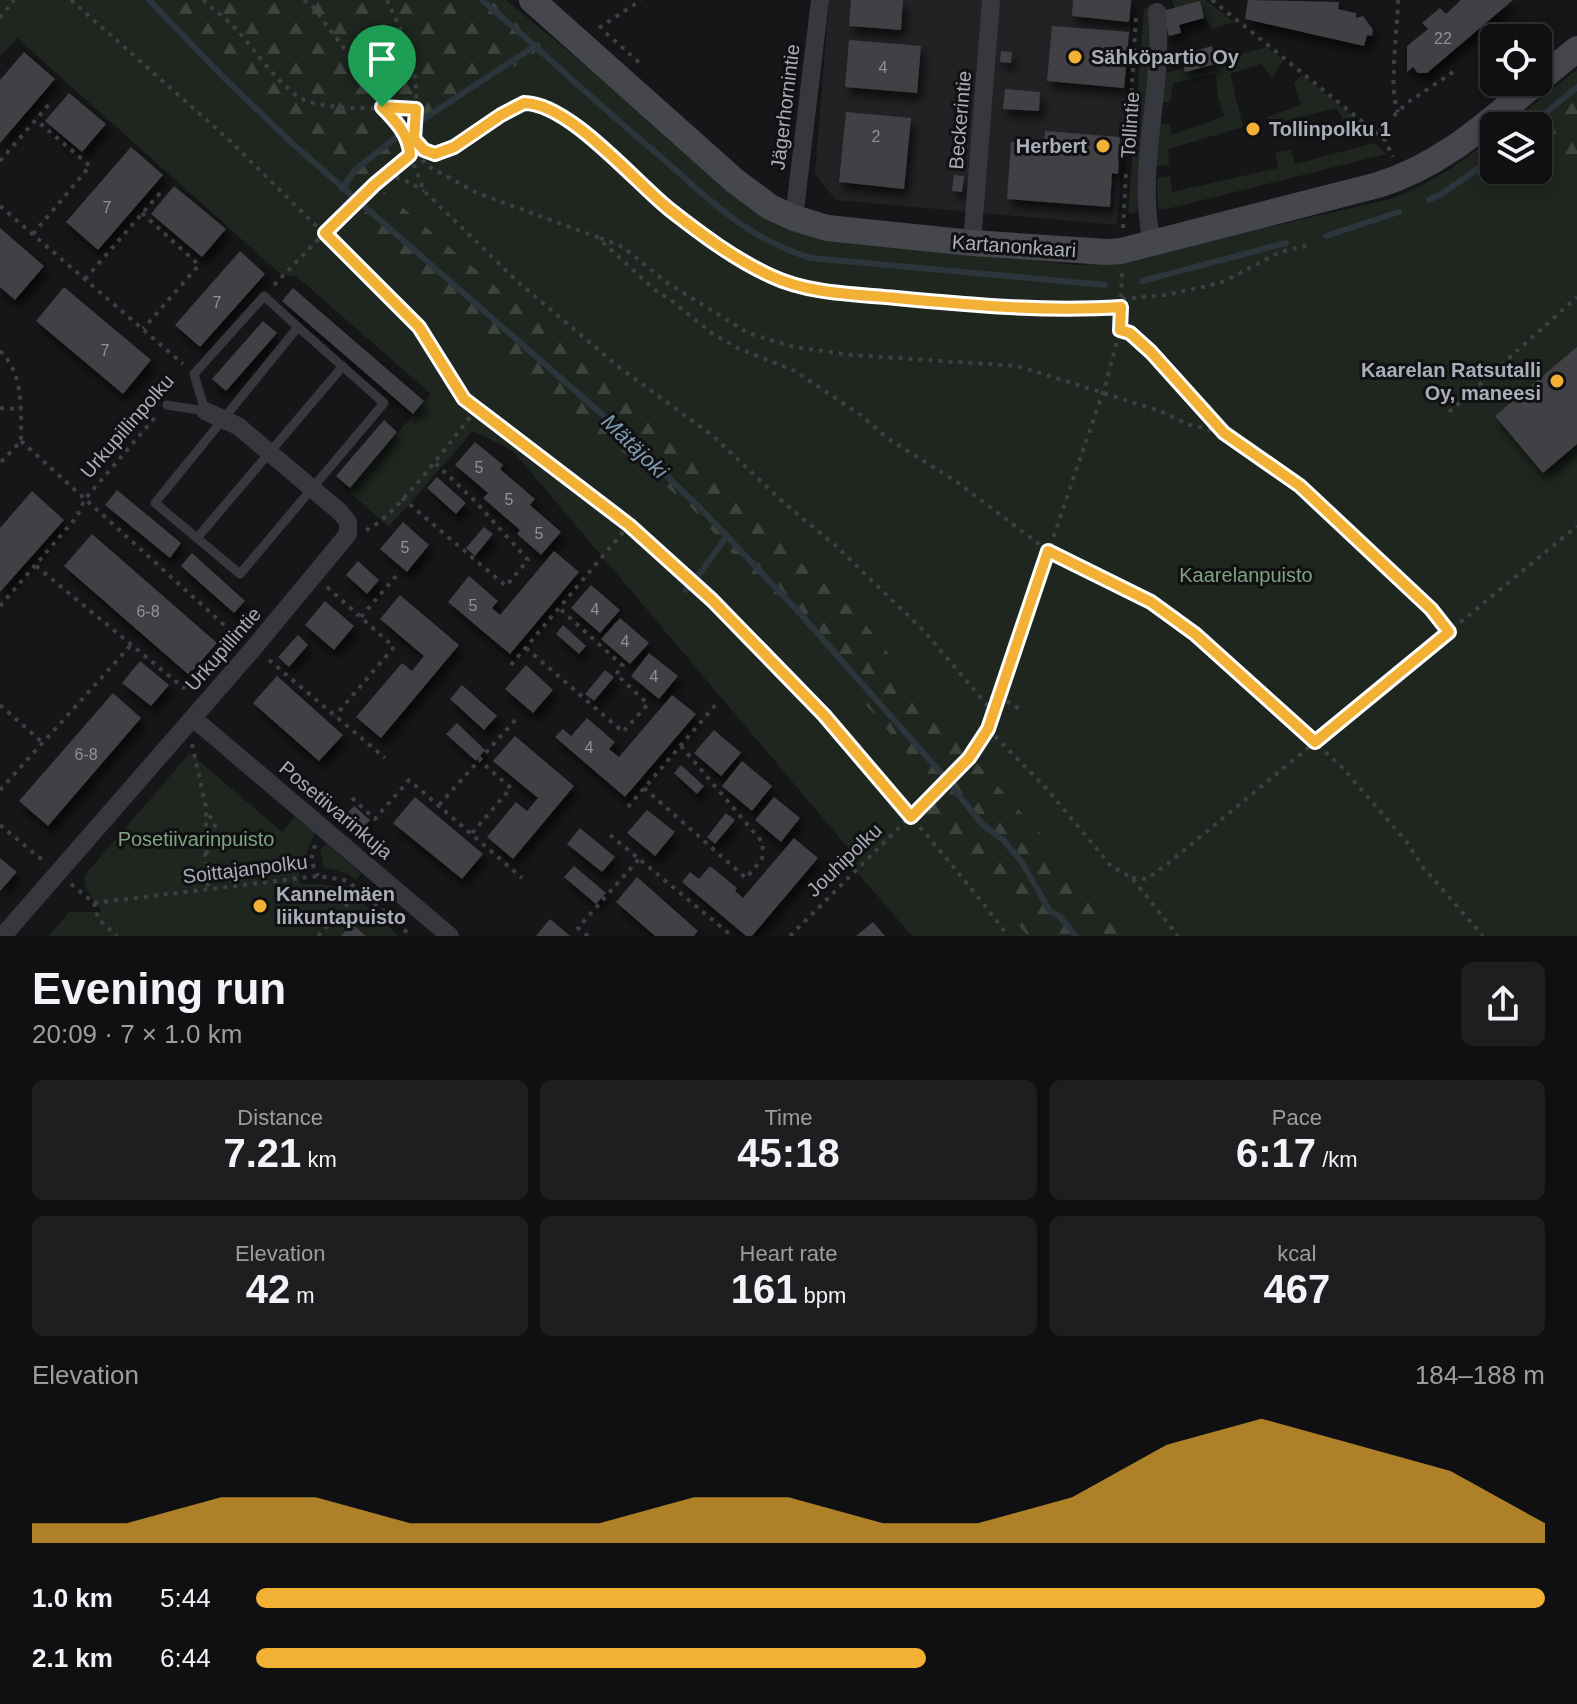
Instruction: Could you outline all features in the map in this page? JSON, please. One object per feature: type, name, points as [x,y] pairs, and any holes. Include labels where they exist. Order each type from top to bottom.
[{"type":"street","name":"Kartanonkaari","points":[[532,0],[770,207],[827,228],[863,233],[1107,252],[1150,230],[1297,207],[1402,178],[1440,159],[1519,96]]},
{"type":"street","name":"Jägerhornintie","points":[[794,218],[820,0]]},
{"type":"street","name":"Beckerintie","points":[[972,243],[991,0]]},
{"type":"street","name":"Tollintie","points":[[1150,230],[1148,174],[1159,40],[1156,6]]},
{"type":"street","name":"Kartanonkaari","points":[[1552,70],[1577,49]]},
{"type":"street","points":[[205,411],[238,426],[311,487],[348,522],[348,534]]},
{"type":"street","name":"Urkupillintie","points":[[7,934],[348,534]]},
{"type":"street","name":"Posetiivarinkuja","points":[[193,718],[450,936]]},
{"type":"lane","points":[[167,405],[205,411],[194,374],[264,296],[384,403],[240,574],[155,503],[298,327]]},
{"type":"lane","points":[[197,538],[343,366]]},
{"type":"path","points":[[0,18],[14,0]]},
{"type":"path","points":[[71,0],[228,139],[419,327],[464,399],[475,410],[629,525],[712,600],[814,705],[1008,936]]},
{"type":"path","points":[[203,0],[234,27],[288,88],[311,103],[416,109]]},
{"type":"path","points":[[304,0],[313,7],[350,56],[382,107],[397,122],[410,147],[428,166],[477,193],[623,247],[666,282],[748,333],[794,347],[852,355],[1018,366],[1160,411],[1190,425],[1224,433]]},
{"type":"path","points":[[313,0],[313,7]]},
{"type":"path","points":[[387,0],[412,59],[416,109],[410,155],[424,191]]},
{"type":"path","points":[[641,0],[599,28],[644,66]]},
{"type":"path","points":[[1212,0],[1384,139],[1393,157],[1384,159]]},
{"type":"path","points":[[1398,0],[1394,103],[1398,112]]},
{"type":"path","name":"Tollintie","points":[[1124,225],[1137,10]]},
{"type":"path","points":[[1376,133],[1407,103],[1456,70]]},
{"type":"path","points":[[0,161],[52,101]]},
{"type":"path","points":[[414,139],[424,150],[435,154],[454,147],[524,103],[534,103],[562,115],[669,209],[724,250],[775,278],[841,294],[1051,309],[1121,307]]},
{"type":"path","points":[[33,234],[90,166],[36,120]]},
{"type":"path","points":[[1341,128],[1376,133]]},
{"type":"path","points":[[283,275],[372,187],[410,155]]},
{"type":"path","points":[[386,175],[405,180],[424,191],[518,282],[620,368],[713,436],[784,503],[836,546],[924,631],[993,712]]},
{"type":"path","points":[[85,279],[161,192]]},
{"type":"path","points":[[0,206],[194,374]]},
{"type":"path","points":[[142,213],[199,265],[143,329]]},
{"type":"path","points":[[1114,227],[1124,225],[1150,230]]},
{"type":"path","points":[[597,237],[635,274],[700,326],[738,348],[795,371],[862,416],[887,438],[957,482],[1048,551],[1151,602],[1195,634],[1315,742],[1362,790],[1483,936]]},
{"type":"path","name":"Jouhipolku","points":[[790,936],[969,758],[988,729],[1103,393],[1120,330],[1122,299],[1165,295],[1225,281],[1280,252],[1310,245]]},
{"type":"path","points":[[1449,412],[1577,297]]},
{"type":"path","points":[[1120,330],[1130,333],[1151,352],[1224,433],[1300,486],[1431,609],[1449,632]]},
{"type":"path","points":[[0,351],[14,368],[21,409],[21,441],[0,463]]},
{"type":"path","name":"Urkupillinpolku","points":[[0,606],[76,518],[85,499],[167,405]]},
{"type":"path","points":[[0,408],[21,409]]},
{"type":"path","points":[[348,534],[370,529],[402,498],[475,410]]},
{"type":"path","points":[[21,441],[233,633]]},
{"type":"path","points":[[402,498],[506,586],[528,560],[474,500],[434,462]]},
{"type":"path","points":[[511,665],[629,525]]},
{"type":"path","points":[[1132,878],[1147,879],[1577,526]]},
{"type":"path","points":[[36,566],[185,689]]},
{"type":"path","points":[[361,617],[397,575]]},
{"type":"path","points":[[327,587],[394,647],[335,716]]},
{"type":"path","points":[[526,648],[623,732],[648,704],[616,674],[623,666],[559,608]]},
{"type":"path","points":[[0,790],[131,645]]},
{"type":"path","points":[[267,658],[385,758]]},
{"type":"path","points":[[998,696],[1021,710]]},
{"type":"path","points":[[628,807],[718,702]]},
{"type":"path","points":[[0,705],[43,743]]},
{"type":"path","points":[[193,718],[192,745],[206,807],[218,832],[205,856]]},
{"type":"path","points":[[439,805],[517,718]]},
{"type":"path","points":[[988,729],[1046,788],[1111,866],[1132,878],[1178,936]]},
{"type":"path","points":[[644,788],[746,878],[762,859],[763,843],[681,746]]},
{"type":"path","points":[[471,834],[511,788],[479,760]]},
{"type":"path","points":[[352,798],[375,819],[409,780],[522,878]]},
{"type":"path","points":[[206,807],[208,890]]},
{"type":"path","points":[[0,825],[40,858]]},
{"type":"path","points":[[318,876],[311,861],[312,850],[325,830]]},
{"type":"path","points":[[610,835],[732,936]]},
{"type":"path","points":[[588,936],[578,928],[639,859]]},
{"type":"path","points":[[318,936],[375,873]]},
{"type":"path","name":"Soittajanpolku","points":[[94,903],[318,876],[344,880],[360,890],[411,936]]},
{"type":"path","points":[[71,884],[94,903],[98,919],[117,936]]},
{"type":"path","points":[[718,936],[724,929]]},
{"type":"shaded area","points":[[829,0],[1132,0],[1117,225],[836,200],[815,174]]},
{"type":"green space","name":"Kaarelanpuisto","points":[[0,0],[506,0],[638,109],[847,242],[1077,265],[1112,263],[1390,199],[1445,172],[1480,147],[1480,184],[1552,184],[1552,112],[1524,112],[1544,96],[1552,96],[1552,89],[1577,69],[1577,936],[912,936],[849,863],[855,856],[513,451],[473,431],[389,527],[348,491],[431,394],[296,276],[278,272],[17,38],[0,57]]},
{"type":"green space","points":[[155,0],[506,0],[552,40],[414,139],[410,155],[372,187],[367,176],[354,186]]},
{"type":"green space","points":[[1172,0],[1205,0],[1234,22],[1212,29],[1204,18],[1200,2],[1175,8]]},
{"type":"green space","points":[[1150,5],[1154,13],[1137,211],[1131,214],[1128,212],[1144,10]]},
{"type":"green space","points":[[1267,47],[1283,60],[1272,78],[1261,64],[1230,74],[1243,127],[1168,149],[1169,164],[1155,167],[1160,124],[1169,123],[1172,135],[1224,116],[1216,74],[1173,83],[1170,102],[1160,103],[1162,74],[1184,68],[1186,72]]},
{"type":"green space","points":[[1302,75],[1363,124],[1343,119],[1336,108],[1281,122],[1283,135],[1272,139],[1267,117],[1301,105],[1294,83]]},
{"type":"green space","points":[[1577,99],[1577,187],[1552,161],[1552,120]]},
{"type":"green space","points":[[1375,143],[1386,154],[1167,209],[1158,208],[1157,178],[1170,176],[1172,192],[1278,168],[1275,153],[1291,150],[1295,164]]},
{"type":"green space","points":[[384,192],[572,351],[858,615],[967,752],[935,786],[692,508],[632,458],[576,421],[495,357],[359,219]]},
{"type":"green space","name":"Posetiivarinpuisto","points":[[190,753],[282,832],[295,817],[315,833],[299,870],[300,884],[344,890],[366,905],[399,936],[49,936],[69,912],[102,912],[85,887],[84,876]]},
{"type":"green space","points":[[975,761],[1134,936],[1028,936],[925,814]]},
{"type":"green space","points":[[326,843],[361,874],[356,880],[348,874],[324,867],[320,851]]},
{"type":"building","points":[[851,0],[903,0],[901,30],[849,26]]},
{"type":"building","points":[[1073,0],[1131,0],[1129,22],[1072,16]]},
{"type":"building","points":[[1248,0],[1339,2],[1338,9],[1356,13],[1356,18],[1363,16],[1373,30],[1372,36],[1367,35],[1364,46],[1245,19]]},
{"type":"building","points":[[1461,0],[1513,0],[1485,24],[1480,24],[1480,28],[1427,73],[1418,73],[1413,67],[1407,72],[1407,46],[1428,29],[1422,23],[1440,8],[1446,14]]},
{"type":"building","points":[[1200,1],[1204,18],[1179,25],[1181,33],[1169,36],[1162,11]]},
{"type":"building","points":[[1052,26],[1129,32],[1124,88],[1047,81]]},
{"type":"building","points":[[849,40],[921,46],[917,93],[845,87]]},
{"type":"building","points":[[1212,46],[1216,64],[1185,72],[1181,55]]},
{"type":"building","points":[[1001,51],[1012,52],[1011,63],[1000,62]]},
{"type":"building","points":[[24,52],[55,79],[0,143],[0,80]]},
{"type":"building","points":[[1005,89],[1040,92],[1039,111],[1003,109]]},
{"type":"building","points":[[69,93],[106,124],[82,152],[45,121]]},
{"type":"building","points":[[846,112],[911,118],[904,189],[839,182]]},
{"type":"building","points":[[1045,131],[1120,137],[1118,174],[1112,173],[1110,207],[1007,199],[1011,142],[1044,144]]},
{"type":"building","points":[[131,147],[163,175],[98,250],[66,222]]},
{"type":"building","points":[[954,175],[964,176],[962,192],[952,191]]},
{"type":"building","points":[[174,186],[226,229],[202,257],[151,214]]},
{"type":"building","points":[[0,228],[44,266],[15,300],[0,287]]},
{"type":"building","points":[[240,251],[265,274],[200,347],[175,325]]},
{"type":"building","points":[[64,287],[151,360],[123,394],[36,321]]},
{"type":"building","points":[[293,288],[424,401],[413,414],[282,301]]},
{"type":"building","points":[[263,321],[277,333],[226,391],[212,379]]},
{"type":"building","name":"Kaarelan Ratsutalli Oy, maneesi","points":[[1577,347],[1577,444],[1543,473],[1495,416]]},
{"type":"building","points":[[384,420],[397,432],[350,488],[336,476]]},
{"type":"building","points":[[475,442],[503,465],[500,469],[535,499],[530,505],[561,532],[541,555],[517,534],[520,530],[483,498],[488,493],[455,465]]},
{"type":"building","points":[[437,477],[466,503],[456,514],[427,488]]},
{"type":"building","points":[[117,490],[181,543],[170,558],[105,505]]},
{"type":"building","points":[[32,491],[64,520],[0,592],[0,528]]},
{"type":"building","points":[[403,522],[429,545],[407,572],[380,549]]},
{"type":"building","points":[[484,527],[493,534],[475,556],[466,548]]},
{"type":"building","points":[[92,534],[217,643],[189,675],[64,566]]},
{"type":"building","points":[[554,551],[579,572],[510,654],[448,602],[469,576],[498,601],[492,608],[500,615]]},
{"type":"building","points":[[192,553],[245,601],[234,613],[181,566]]},
{"type":"building","points":[[358,561],[379,580],[367,594],[346,575]]},
{"type":"building","points":[[591,585],[620,610],[600,633],[571,608]]},
{"type":"building","points":[[400,595],[459,645],[381,738],[356,717],[402,663],[412,671],[424,656],[380,619]]},
{"type":"building","points":[[325,601],[354,626],[334,650],[305,625]]},
{"type":"building","points":[[620,618],[649,643],[630,664],[601,639]]},
{"type":"building","points":[[563,625],[586,646],[579,654],[556,634]]},
{"type":"building","points":[[298,635],[308,645],[289,667],[278,657]]},
{"type":"building","points":[[649,653],[678,676],[659,699],[631,676]]},
{"type":"building","points":[[140,661],[169,685],[151,706],[122,683]]},
{"type":"building","points":[[526,665],[553,690],[533,713],[505,689]]},
{"type":"building","points":[[605,670],[614,677],[594,701],[585,694]]},
{"type":"building","points":[[277,676],[343,735],[319,761],[253,703]]},
{"type":"building","points":[[462,685],[497,716],[484,730],[450,699]]},
{"type":"building","points":[[113,693],[141,718],[48,826],[19,801]]},
{"type":"building","points":[[672,695],[696,714],[625,797],[555,737],[563,729],[571,736],[587,718],[615,742],[609,749],[619,757]]},
{"type":"building","points":[[457,723],[485,750],[476,761],[446,734]]},
{"type":"building","points":[[714,730],[741,753],[721,776],[694,753]]},
{"type":"building","points":[[515,736],[574,786],[513,859],[487,837],[516,802],[527,811],[538,798],[493,761]]},
{"type":"building","points":[[742,761],[772,786],[752,811],[722,786]]},
{"type":"building","points":[[681,765],[704,786],[697,794],[674,773]]},
{"type":"building","points":[[415,797],[483,854],[462,879],[393,823]]},
{"type":"building","points":[[774,797],[800,818],[781,842],[755,820]]},
{"type":"building","points":[[354,806],[370,820],[361,830],[345,816]]},
{"type":"building","points":[[647,810],[675,832],[655,856],[627,833]]},
{"type":"building","points":[[726,813],[735,820],[715,844],[707,837]]},
{"type":"building","points":[[580,828],[615,857],[602,872],[567,844]]},
{"type":"building","points":[[794,838],[818,858],[752,936],[746,936],[682,882],[690,872],[699,879],[710,866],[737,888],[735,891],[743,898]]},
{"type":"building","points":[[0,858],[17,872],[0,891]]},
{"type":"building","points":[[574,866],[606,893],[596,904],[564,877]]},
{"type":"building","points":[[637,877],[698,931],[694,936],[655,936],[616,902]]},
{"type":"building","points":[[550,919],[570,936],[536,936]]},
{"type":"building","points":[[873,922],[885,936],[856,936]]},
{"type":"building","points":[[352,924],[366,936],[341,936]]},
{"type":"waterway","name":"Mätäjoki","points":[[149,0],[293,144],[604,416],[699,507],[796,609],[982,824],[1003,840],[1021,861],[1050,911],[1059,916],[1076,936]]},
{"type":"waterway","points":[[482,0],[535,46]]},
{"type":"waterway","points":[[422,120],[535,46],[709,200],[746,227],[787,250],[811,258],[1105,285]]},
{"type":"waterway","points":[[1547,112],[1577,87]]},
{"type":"waterway","points":[[342,189],[355,170],[408,128]]},
{"type":"waterway","points":[[1429,200],[1479,168]]},
{"type":"waterway","points":[[1326,236],[1399,212]]},
{"type":"waterway","points":[[1142,281],[1286,243]]},
{"type":"waterway","points":[[698,576],[727,536]]},
{"type":"place","name":"Sähköpartio Oy","points":[[1075,57]]},
{"type":"place","name":"Tollinpolku 1","points":[[1253,129]]},
{"type":"place","name":"Herbert","points":[[1103,146]]},
{"type":"place","name":"Kaarelan Ratsutalli Oy, maneesi","points":[[1557,381]]},
{"type":"place","name":"Kannelmäen liikuntapuisto","points":[[260,906]]},
{"type":"route","points":[[524,103],[544,106],[562,115],[623,165],[669,209],[724,250],[775,278],[822,291],[1051,309],[1121,307],[1120,330],[1130,333],[1151,352],[1224,433],[1300,486],[1379,558],[1431,609],[1449,632],[1315,742],[1195,634],[1151,602],[1048,551],[988,729],[969,758],[911,817],[824,715],[712,600],[629,525],[475,410],[464,399],[419,327],[325,233],[410,155],[410,147],[397,122],[382,107],[416,109],[414,139],[424,150],[435,154],[454,147],[524,103]]}]
